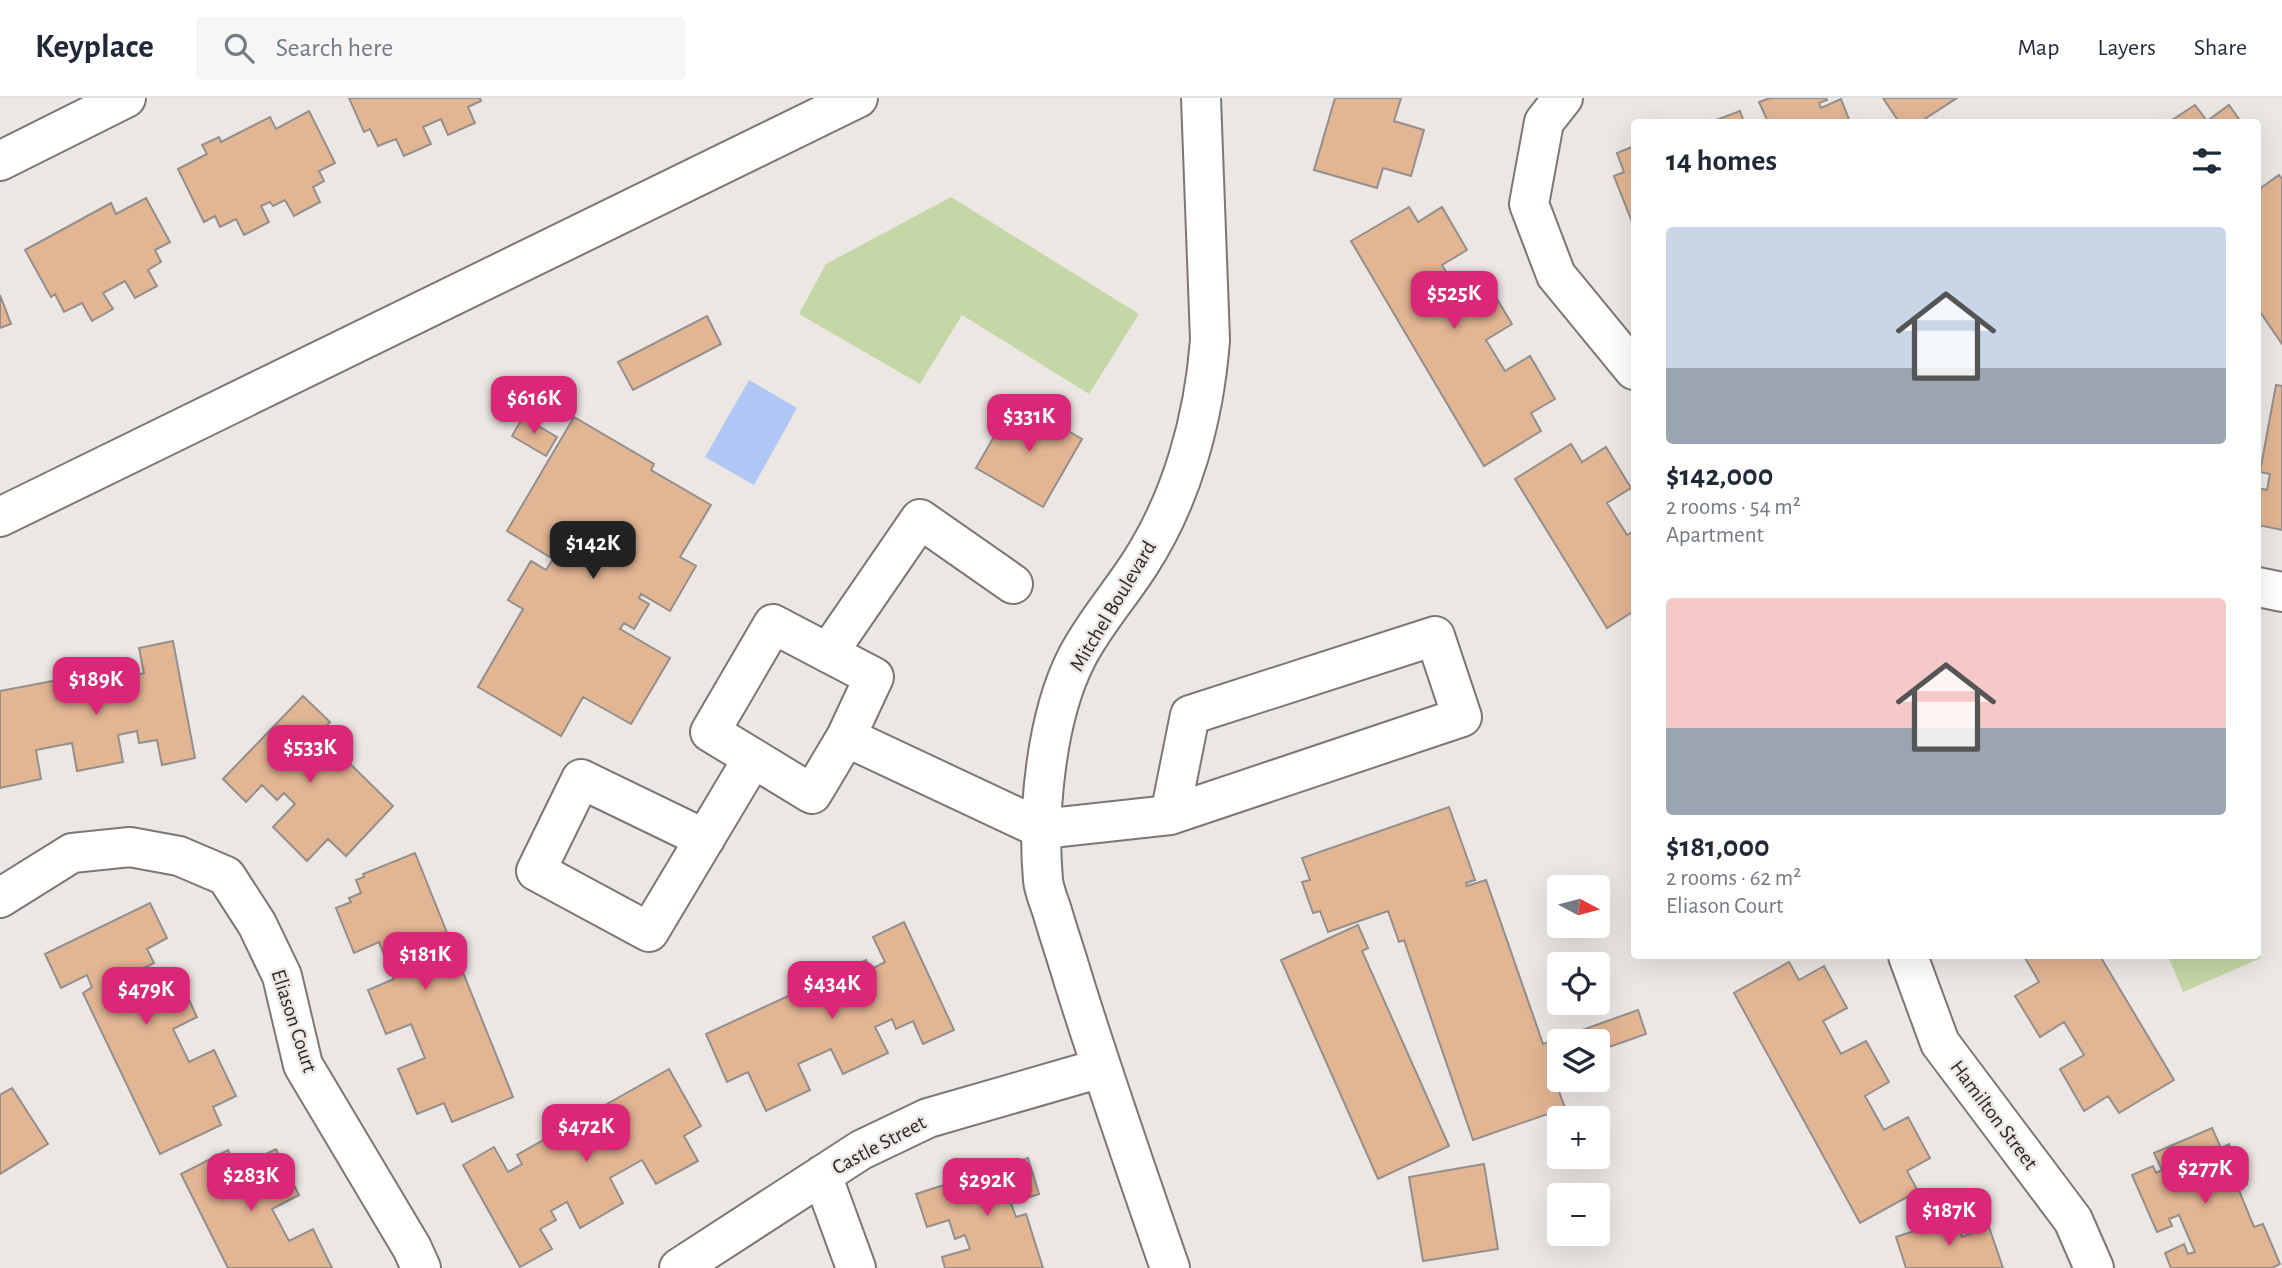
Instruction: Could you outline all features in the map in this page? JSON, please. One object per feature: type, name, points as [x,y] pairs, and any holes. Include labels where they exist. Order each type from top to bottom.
[{"type":"street","points":[[0,161],[127,98]]},
{"type":"street","points":[[0,517],[858,98]]},
{"type":"street","name":"Mitchel Boulevard","points":[[1170,1268],[1101,1068],[1043,883],[1042,829],[1047,756],[1059,705],[1076,658],[1099,620],[1140,564],[1162,524],[1196,435],[1210,340],[1201,98]]},
{"type":"street","points":[[1563,98],[1545,122],[1529,204],[1556,275],[1631,366]]},
{"type":"street","points":[[828,653],[920,519],[1013,584]]},
{"type":"street","points":[[2261,588],[2282,592]]},
{"type":"street","points":[[773,624],[874,677],[845,737],[812,794],[710,732],[773,624]]},
{"type":"street","points":[[845,737],[1042,829],[1170,815],[1462,717],[1435,636],[1190,715],[1170,815]]},
{"type":"street","points":[[705,839],[753,758]]},
{"type":"street","name":"Eliason Court","points":[[0,898],[72,853],[130,848],[179,856],[226,876],[257,924],[282,976],[303,1065],[412,1248],[421,1268]]},
{"type":"street","name":"Hamilton Street","points":[[1909,959],[1940,1043],[2073,1220],[2094,1268]]},
{"type":"street","name":"Castle Street","points":[[678,1268],[861,1150],[928,1118],[1101,1068]]},
{"type":"street","points":[[822,1175],[856,1268]]},
{"type":"green space","points":[[951,197],[1139,314],[1089,394],[962,315],[920,384],[799,314],[826,264]]},
{"type":"green space","points":[[2169,959],[2259,959],[2183,992]]},
{"type":"water","points":[[749,380],[797,408],[754,485],[705,457]]},
{"type":"building","points":[[349,98],[480,98],[481,101],[468,107],[475,123],[448,135],[441,119],[423,127],[431,144],[404,156],[396,139],[378,146],[370,129],[364,132]]},
{"type":"building","points":[[1335,98],[1401,98],[1394,121],[1424,130],[1411,176],[1383,168],[1377,188],[1314,170]]},
{"type":"building","points":[[1770,98],[1826,98],[1827,100],[1819,103],[1821,108],[1841,99],[1849,119],[1767,119],[1759,102]]},
{"type":"building","points":[[1883,98],[1957,98],[1925,119],[1897,119]]},
{"type":"building","points":[[2195,105],[2206,119],[2174,119]]},
{"type":"building","points":[[2229,105],[2239,119],[2210,119]]},
{"type":"building","points":[[309,111],[335,163],[319,171],[324,181],[313,187],[320,202],[294,216],[285,200],[273,206],[270,202],[261,206],[269,222],[244,235],[236,219],[220,227],[215,216],[204,222],[178,169],[207,154],[202,145],[219,137],[221,142],[270,117],[276,129]]},
{"type":"building","points":[[1740,111],[1743,119],[1719,119]]},
{"type":"building","points":[[1631,147],[1631,219],[1614,176],[1624,172],[1617,153]]},
{"type":"building","points":[[2279,175],[2282,179],[2282,344],[2261,313],[2261,188]]},
{"type":"building","points":[[146,198],[170,242],[155,250],[161,262],[148,270],[157,286],[135,298],[125,281],[103,293],[113,309],[92,321],[82,303],[64,312],[55,294],[51,297],[25,250],[111,203],[116,214]]},
{"type":"building","points":[[1409,207],[1418,222],[1442,207],[1467,250],[1442,265],[1461,297],[1486,281],[1512,324],[1486,340],[1505,371],[1530,356],[1555,399],[1531,413],[1541,431],[1484,466],[1351,241]]},
{"type":"building","points":[[0,295],[11,324],[0,328]]},
{"type":"building","points":[[707,316],[721,344],[633,390],[618,362]]},
{"type":"building","points":[[2276,385],[2282,386],[2282,530],[2261,526],[2261,489],[2267,490],[2270,474],[2261,472]]},
{"type":"building","points":[[1015,400],[1082,439],[1043,507],[976,468]]},
{"type":"building","points":[[523,417],[557,437],[546,456],[512,436]]},
{"type":"building","points":[[574,417],[654,464],[651,470],[711,505],[680,557],[696,566],[670,611],[641,594],[639,598],[649,604],[634,629],[624,623],[620,629],[670,658],[631,724],[583,697],[561,736],[478,687],[523,609],[508,600],[531,561],[546,570],[553,559],[507,531]]},
{"type":"building","points":[[1571,444],[1582,462],[1606,447],[1631,488],[1607,503],[1627,535],[1631,533],[1631,613],[1607,628],[1515,479]]},
{"type":"building","points":[[173,641],[195,758],[162,765],[157,740],[139,743],[137,731],[118,735],[123,762],[77,771],[72,743],[36,750],[41,779],[0,788],[0,691],[127,667],[129,677],[144,673],[139,648]]},
{"type":"building","points":[[303,696],[330,722],[311,742],[320,751],[328,742],[393,806],[346,856],[328,839],[307,861],[273,827],[295,804],[284,793],[277,800],[262,785],[246,802],[223,779]]},
{"type":"building","points":[[1449,807],[1475,880],[1466,883],[1467,886],[1486,880],[1543,1044],[1547,1043],[1547,1092],[1559,1092],[1564,1106],[1547,1106],[1547,1114],[1473,1140],[1404,940],[1399,942],[1388,911],[1328,932],[1320,911],[1313,913],[1302,882],[1310,880],[1302,858]]},
{"type":"building","points":[[415,853],[513,1097],[452,1122],[444,1103],[417,1114],[398,1069],[425,1058],[411,1024],[386,1034],[368,990],[394,979],[379,942],[354,953],[336,908],[351,902],[349,898],[361,893],[356,880],[364,877],[363,874]]},
{"type":"building","points":[[150,903],[167,938],[147,949],[154,963],[144,968],[150,979],[157,976],[160,980],[176,972],[197,1017],[173,1029],[189,1062],[214,1050],[236,1096],[213,1107],[221,1125],[160,1154],[83,993],[92,987],[87,975],[61,988],[45,954]]},
{"type":"building","points":[[904,922],[954,1030],[923,1044],[913,1021],[896,1029],[892,1019],[875,1027],[888,1053],[843,1074],[831,1049],[798,1064],[810,1090],[766,1111],[748,1072],[727,1082],[706,1034],[866,960],[870,970],[885,962],[873,937]]},
{"type":"building","points":[[1358,925],[1368,948],[1362,951],[1449,1146],[1378,1179],[1281,960]]},
{"type":"building","points":[[2026,959],[2102,959],[2174,1080],[2119,1113],[2108,1096],[2084,1111],[2060,1069],[2084,1055],[2064,1022],[2040,1037],[2015,996],[2039,982]]},
{"type":"building","points":[[1789,962],[1799,980],[1824,966],[1847,1008],[1823,1021],[1841,1054],[1866,1041],[1889,1082],[1865,1096],[1884,1130],[1908,1117],[1930,1158],[1907,1171],[1918,1191],[1860,1223],[1734,993]]},
{"type":"building","points":[[1638,1010],[1646,1034],[1610,1047],[1610,1029],[1585,1029]]},
{"type":"building","points":[[669,1069],[701,1126],[684,1136],[698,1161],[656,1184],[642,1160],[610,1178],[623,1203],[580,1228],[567,1202],[551,1211],[556,1220],[540,1229],[552,1249],[520,1267],[463,1165],[494,1147],[508,1172],[522,1164],[517,1155]]},
{"type":"building","points":[[12,1088],[48,1144],[0,1174],[0,1095]]},
{"type":"building","points":[[2212,1128],[2221,1148],[2229,1144],[2247,1184],[2238,1188],[2254,1227],[2263,1224],[2280,1264],[2272,1268],[2171,1268],[2165,1253],[2184,1244],[2188,1254],[2195,1252],[2179,1215],[2169,1219],[2172,1226],[2157,1232],[2132,1175],[2153,1166],[2156,1173],[2162,1170],[2154,1153]]},
{"type":"building","points":[[276,1149],[299,1195],[272,1209],[289,1241],[313,1229],[332,1268],[228,1268],[181,1174],[228,1150],[237,1168]]},
{"type":"building","points":[[1028,1158],[1039,1194],[1011,1203],[1016,1217],[1026,1214],[1043,1268],[945,1268],[942,1257],[970,1249],[965,1235],[955,1239],[949,1220],[927,1227],[916,1194]]},
{"type":"building","points":[[1484,1164],[1498,1249],[1423,1261],[1409,1177]]},
{"type":"building","points":[[1956,1217],[1962,1237],[1989,1227],[2003,1268],[1906,1268],[1896,1237]]}]
